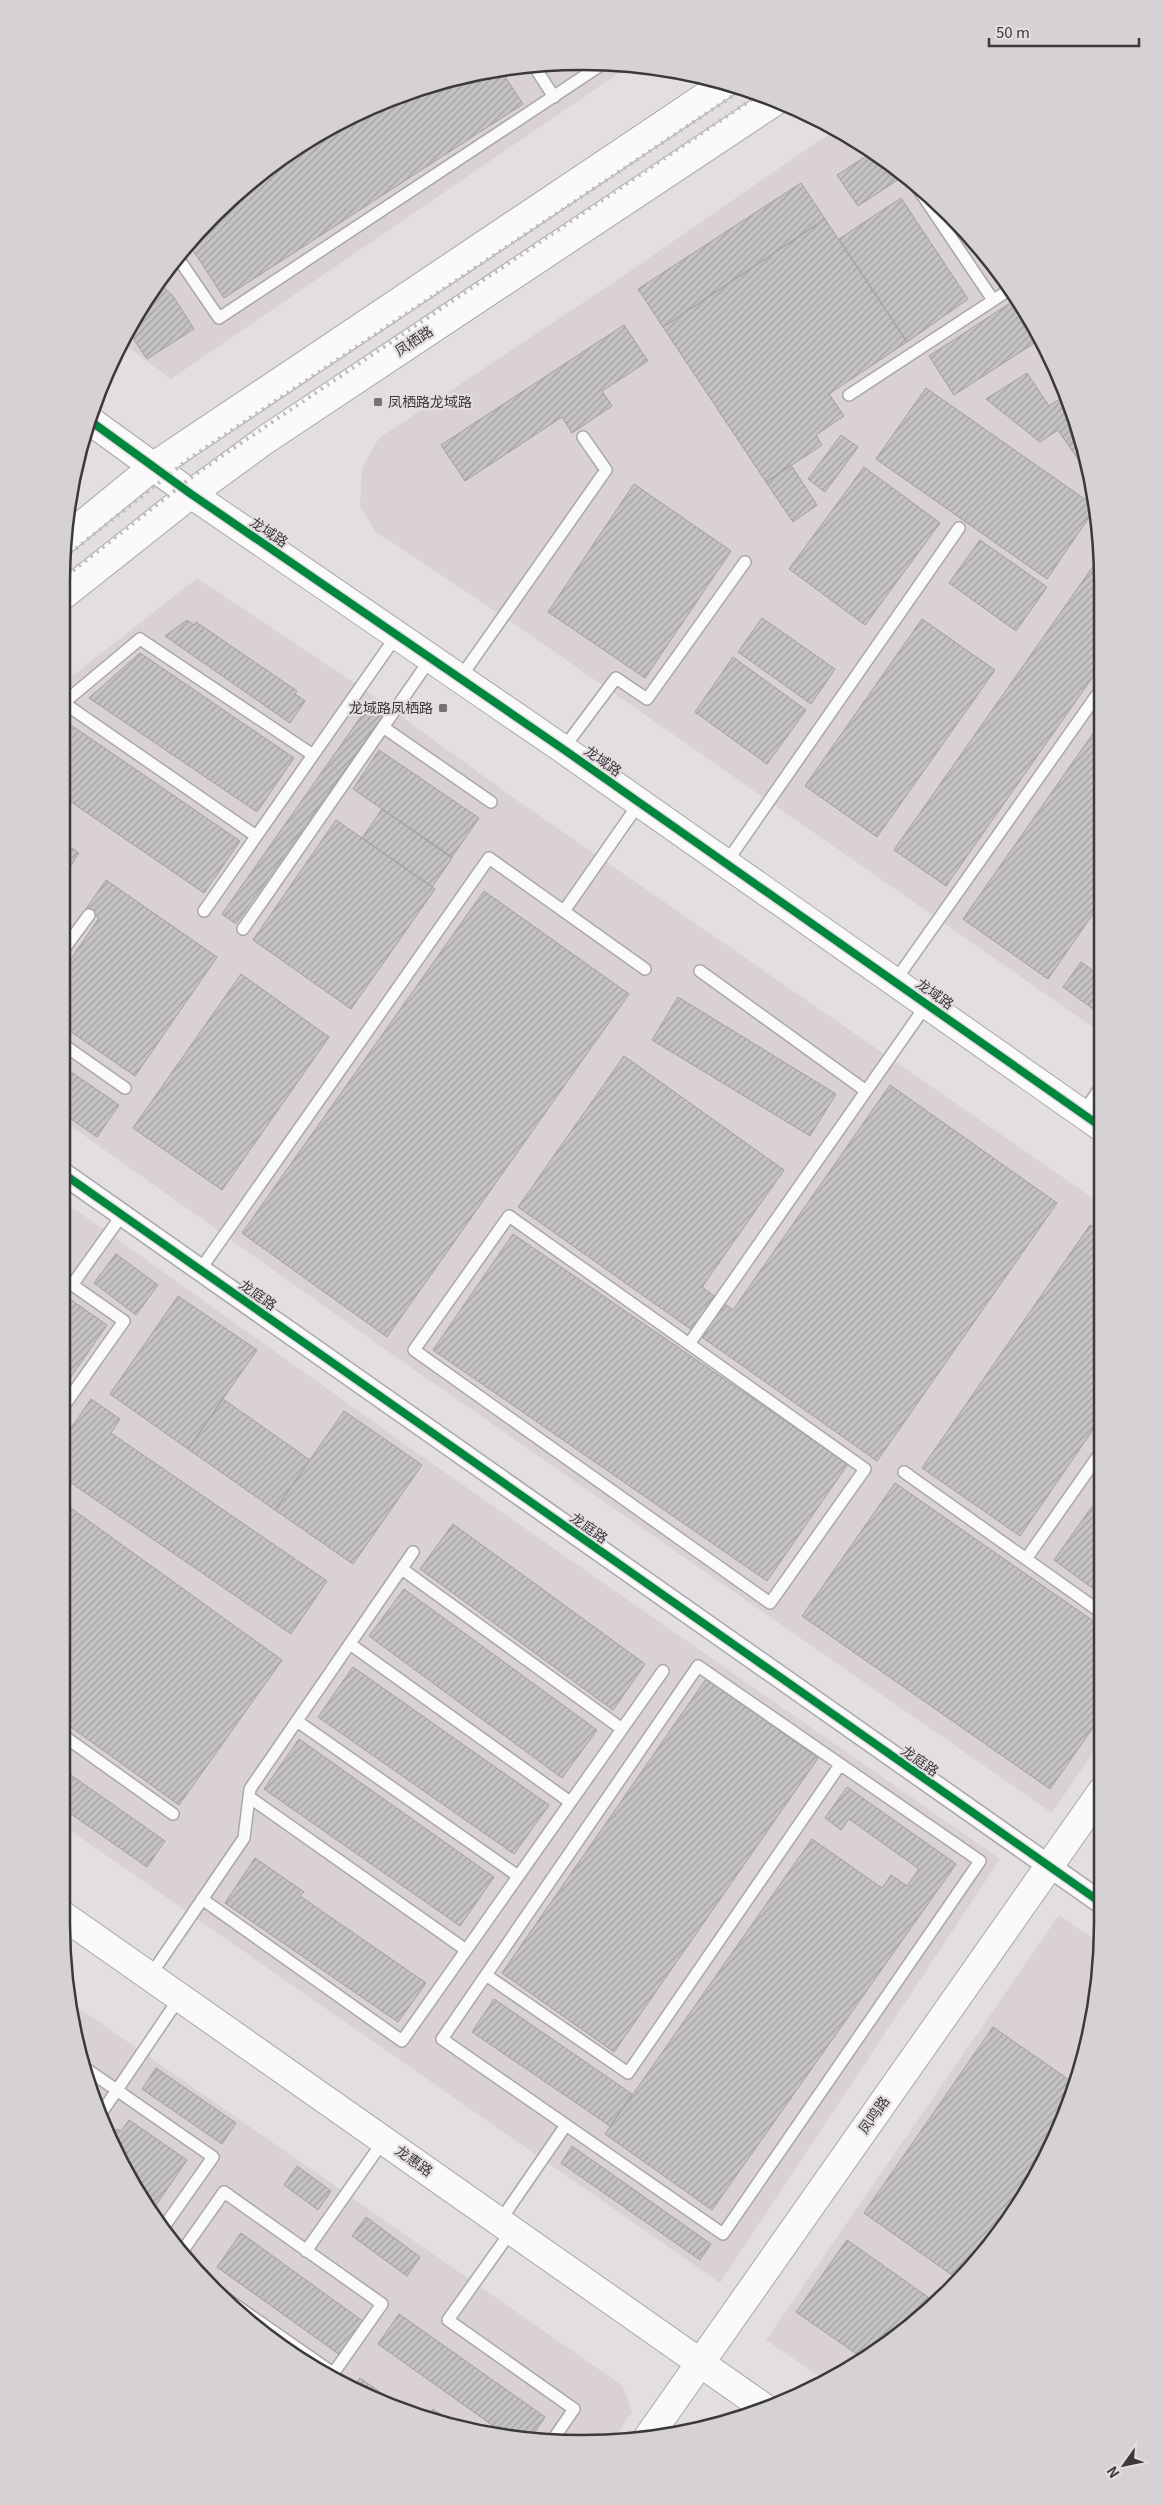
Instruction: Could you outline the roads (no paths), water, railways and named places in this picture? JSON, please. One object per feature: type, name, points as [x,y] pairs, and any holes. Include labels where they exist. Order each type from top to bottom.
[{"type":"street","points":[[74,532],[154,466],[239,407],[718,88]]},
{"type":"street","name":"凤栖路","points":[[70,590],[191,494],[265,440],[769,105]]},
{"type":"street","points":[[239,407],[246,428],[265,440]]},
{"type":"street","name":"龙域路","points":[[95,424],[191,494],[640,802],[1091,1120]]},
{"type":"street","points":[[74,532],[98,527],[107,535],[109,545],[106,560]]},
{"type":"street","name":"龙庭路","points":[[70,1178],[1094,1898]]},
{"type":"street","name":"凤鸣路","points":[[653,2430],[1094,1802]]},
{"type":"street","name":"龙惠路","points":[[70,1920],[758,2404]]},
{"type":"lane","points":[[182,263],[219,318],[594,70]]},
{"type":"lane","points":[[538,72],[554,97]]},
{"type":"lane","points":[[930,207],[993,300]]},
{"type":"lane","points":[[849,395],[1004,293]]},
{"type":"lane","points":[[460,678],[606,470],[583,437]]},
{"type":"lane","points":[[726,863],[959,528]]},
{"type":"lane","points":[[563,749],[616,678],[647,699],[745,562]]},
{"type":"lane","points":[[204,911],[398,635]]},
{"type":"lane","points":[[70,696],[140,639],[313,755]]},
{"type":"lane","points":[[243,929],[431,658]]},
{"type":"lane","points":[[895,981],[1094,699]]},
{"type":"lane","points":[[70,708],[256,836]]},
{"type":"lane","points":[[383,727],[491,802]]},
{"type":"lane","points":[[564,911],[640,802]]},
{"type":"lane","points":[[200,1270],[489,858],[645,968]]},
{"type":"lane","points":[[70,940],[89,915]]},
{"type":"lane","points":[[700,972],[866,1091]]},
{"type":"lane","points":[[689,1344],[927,1004]]},
{"type":"lane","points":[[70,1049],[125,1088]]},
{"type":"lane","points":[[70,1397],[124,1321],[72,1284],[122,1215]]},
{"type":"lane","points":[[509,1216],[689,1344],[864,1469],[770,1603],[414,1350],[509,1216]]},
{"type":"lane","points":[[1026,1559],[1094,1462]]},
{"type":"lane","points":[[904,1472],[1094,1607]]},
{"type":"lane","points":[[150,1976],[244,1838],[250,1790],[413,1552]]},
{"type":"lane","points":[[402,1569],[622,1729]]},
{"type":"lane","points":[[350,1644],[570,1802]]},
{"type":"lane","points":[[698,1666],[980,1861],[723,2234],[442,2039],[486,1975],[698,1666]]},
{"type":"lane","points":[[202,1899],[402,2041],[663,1672]]},
{"type":"lane","points":[[297,1720],[518,1876]]},
{"type":"lane","points":[[70,1740],[173,1814]]},
{"type":"lane","points":[[486,1975],[628,2073],[840,1764]]},
{"type":"lane","points":[[249,1797],[466,1950]]},
{"type":"lane","points":[[105,2108],[180,1997]]},
{"type":"lane","points":[[92,2073],[213,2157],[167,2222]]},
{"type":"lane","points":[[557,2434],[574,2409],[448,2320],[566,2125]]},
{"type":"lane","points":[[306,2251],[384,2140]]},
{"type":"lane","points":[[185,2247],[224,2192],[382,2304],[335,2371]]},
{"type":"railway","points":[[71,553],[190,458],[736,94]]},
{"type":"railway","points":[[70,573],[201,470],[752,99]]},
{"type":"place","name":"凤栖路龙域路","points":[[378,402]]},
{"type":"place","name":"龙域路凤栖路","points":[[443,708]]}]
